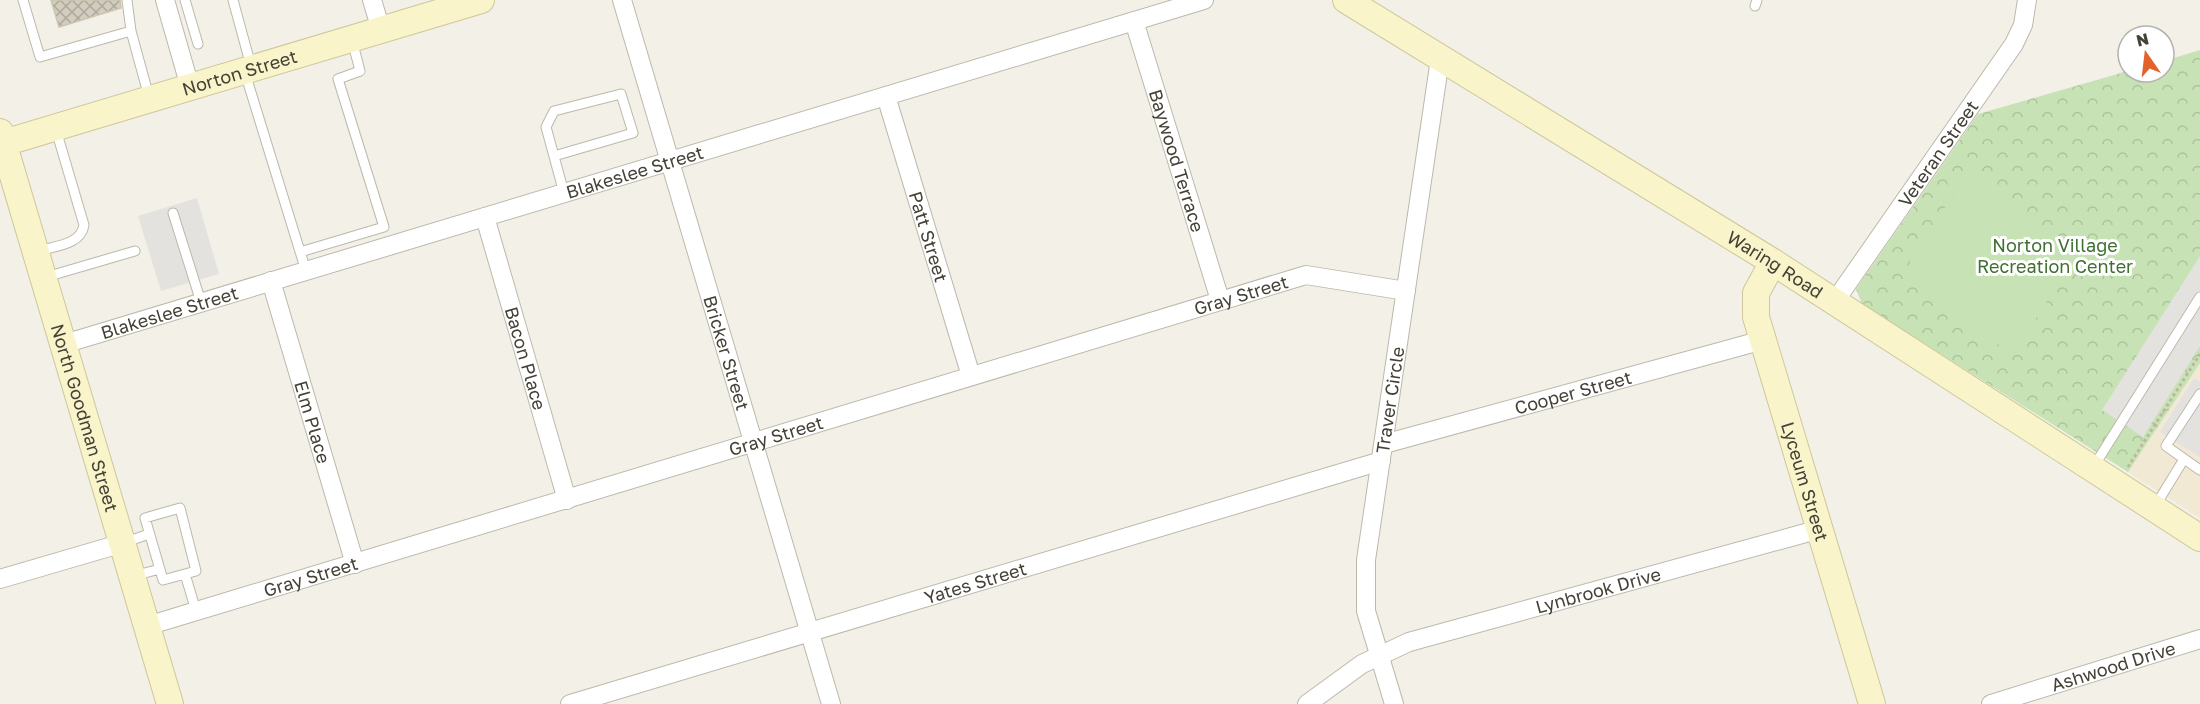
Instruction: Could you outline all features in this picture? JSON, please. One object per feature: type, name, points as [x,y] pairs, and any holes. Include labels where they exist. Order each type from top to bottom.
[{"type":"street","points":[[165,0],[190,87]]},
{"type":"street","points":[[372,0],[381,30]]},
{"type":"street","name":"Norton Street","points":[[1,140],[55,128],[481,0]]},
{"type":"street","name":"Bricker Street","points":[[622,0],[831,704]]},
{"type":"street","name":"Blakeslee Street","points":[[64,344],[1204,0]]},
{"type":"street","name":"Waring Road","points":[[1346,0],[1835,301],[2200,538]]},
{"type":"street","name":"Veteran Street","points":[[1835,301],[2014,44],[2024,26],[2027,0]]},
{"type":"street","name":"Baywood Terrace","points":[[1134,21],[1220,300]]},
{"type":"street","name":"Traver Circle","points":[[1394,704],[1366,611],[1366,560],[1440,59]]},
{"type":"street","name":"Patt Street","points":[[886,96],[971,376]]},
{"type":"street","name":"North Goodman Street","points":[[1,140],[170,704]]},
{"type":"street","name":"Bacon Place","points":[[485,217],[567,500]]},
{"type":"street","name":"Lyceum Street","points":[[1773,262],[1756,293],[1756,317],[1872,704]]},
{"type":"street","name":"Gray Street","points":[[147,626],[1306,275],[1406,291]]},
{"type":"street","name":"Elm Place","points":[[271,281],[355,564]]},
{"type":"street","name":"Cooper Street","points":[[1382,452],[1763,339]]},
{"type":"street","name":"Yates Street","points":[[570,704],[1382,452]]},
{"type":"street","name":"Lynbrook Drive","points":[[1378,654],[1420,639],[1820,529]]},
{"type":"street","points":[[0,579],[123,543]]},
{"type":"street","name":"Ashwood Drive","points":[[1991,704],[2200,639]]},
{"type":"street","points":[[1307,704],[1378,654]]},
{"type":"lane","points":[[23,0],[40,57],[130,30]]},
{"type":"lane","points":[[127,0],[130,30],[150,99]]},
{"type":"lane","points":[[185,0],[198,45]]},
{"type":"lane","points":[[233,0],[248,70],[306,271]]},
{"type":"lane","points":[[300,252],[384,227],[338,79],[360,71],[351,39]]},
{"type":"lane","points":[[554,156],[633,133],[621,94],[554,111],[546,127],[564,193]]},
{"type":"lane","points":[[36,251],[76,240],[83,234],[84,225],[55,128]]},
{"type":"lane","points":[[173,213],[201,302]]},
{"type":"lane","points":[[44,278],[135,251]]},
{"type":"lane","points":[[2092,468],[2200,297]]},
{"type":"lane","points":[[2200,394],[2166,446],[2200,470]]},
{"type":"lane","points":[[2154,508],[2184,459]]},
{"type":"lane","points":[[180,508],[181,530],[196,571],[163,580],[160,556],[153,536],[145,518],[180,508]]},
{"type":"lane","points":[[123,543],[153,536]]},
{"type":"lane","points":[[133,576],[160,569]]},
{"type":"lane","points":[[185,574],[196,611]]},
{"type":"path","points":[[2128,467],[2200,354]]},
{"type":"shaded area","points":[[197,198],[219,274],[161,291],[138,216]]},
{"type":"shaded area","points":[[2200,256],[2200,346],[2143,437],[2102,410]]},
{"type":"shaded area","points":[[2200,363],[2200,518],[2128,472]]},
{"type":"shaded area","points":[[2194,378],[2200,381],[2200,457],[2160,432]]},
{"type":"green space","name":"Norton Village Recreation Center","points":[[2200,50],[2200,363],[2128,472],[1862,304],[1856,289],[1978,114],[2116,74],[2116,84],[2176,84],[2176,57]]},
{"type":"green space","points":[[1968,173],[2010,199],[2054,237],[2061,279],[2031,326],[2008,351],[1913,285],[1910,260]]},
{"type":"building","points":[[51,0],[120,0],[121,8],[59,27]]}]
